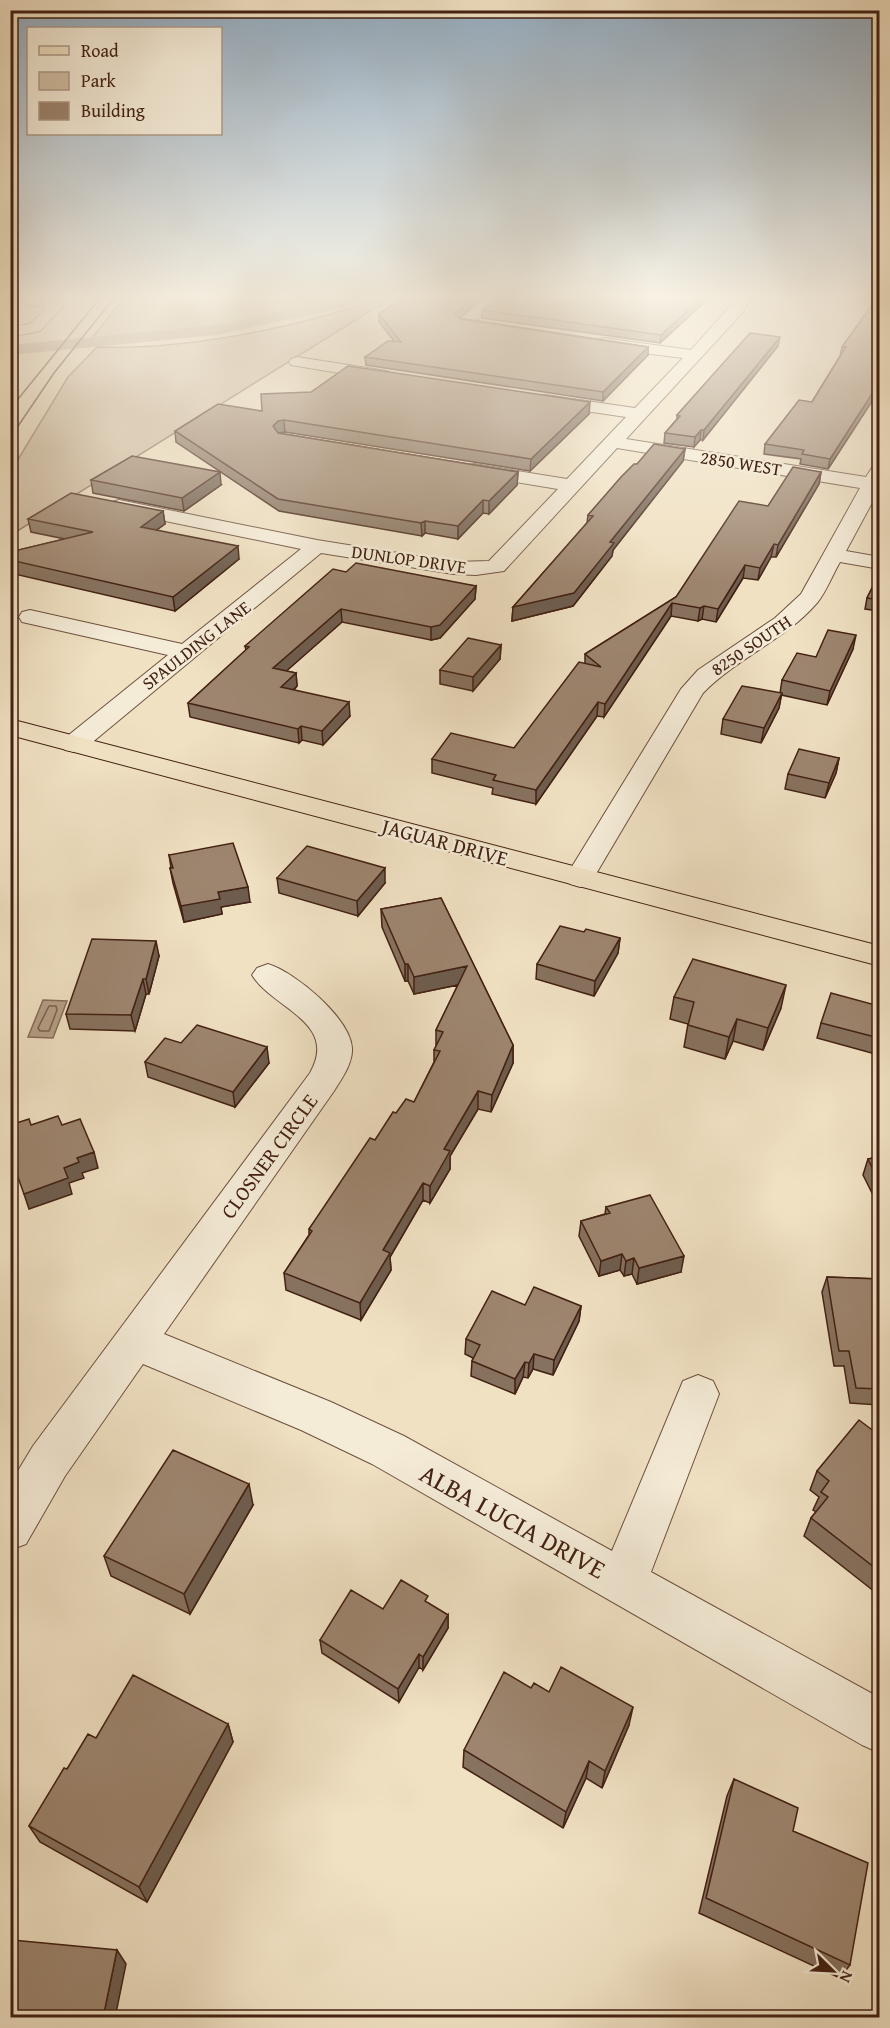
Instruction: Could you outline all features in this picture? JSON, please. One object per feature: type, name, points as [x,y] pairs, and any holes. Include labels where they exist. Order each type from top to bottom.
[{"type":"main road","name":"JAGUAR DRIVE","points":[[10,727],[879,956]]},
{"type":"street","name":"DUNLOP DRIVE","points":[[100,503],[317,546],[454,568],[476,569],[495,566],[658,393]]},
{"type":"street","points":[[528,397],[638,414]]},
{"type":"street","name":"2850 WEST","points":[[611,442],[876,477]]},
{"type":"street","points":[[458,467],[570,485]]},
{"type":"street","name":"8250 SOUTH","points":[[580,878],[693,690],[708,672],[726,658],[783,625],[798,612],[810,597],[876,477]]},
{"type":"street","name":"SPAULDING LANE","points":[[74,744],[317,546]]},
{"type":"street","points":[[833,555],[879,563]]},
{"type":"street","points":[[30,617],[186,652]]},
{"type":"street","name":"CLOSNER CIRCLE","points":[[10,1528],[49,1461],[322,1082],[333,1062],[335,1044],[328,1028],[268,975]]},
{"type":"street","name":"ALBA LUCIA DRIVE","points":[[134,1341],[316,1416],[378,1445],[879,1727]]},
{"type":"street","points":[[623,1583],[698,1394]]},
{"type":"green space","points":[[59,393],[239,393],[11,535],[11,471]]},
{"type":"water","points":[[43,1000],[67,1001],[53,1038],[28,1037]]},
{"type":"building","points":[[527,393],[590,402],[531,459],[284,420],[278,421],[273,426],[278,433],[518,472],[489,501],[483,500],[458,526],[425,521],[421,523],[278,499],[175,431],[218,404],[262,411],[261,394]]},
{"type":"building","points":[[697,393],[735,393],[704,430],[701,430],[695,437],[665,433],[680,416],[677,415]]},
{"type":"building","points":[[818,393],[873,393],[830,459],[802,454],[804,450],[765,444],[799,400],[812,402]]},
{"type":"building","points":[[654,444],[685,449],[610,542],[614,543],[574,593],[513,607],[593,516],[588,515]]},
{"type":"building","points":[[132,456],[220,472],[182,498],[91,480]]},
{"type":"building","points":[[793,467],[821,472],[778,545],[774,544],[760,568],[745,565],[718,609],[672,603],[605,704],[598,702],[536,790],[493,780],[496,775],[432,759],[451,733],[514,748],[579,662],[601,667],[585,654],[676,597],[739,501],[768,506]]},
{"type":"building","points":[[71,493],[163,511],[141,527],[238,546],[173,597],[10,560],[10,552],[93,532],[28,519]]},
{"type":"building","points":[[356,563],[476,586],[440,625],[431,627],[341,609],[273,668],[296,673],[281,687],[349,702],[322,731],[301,726],[298,729],[188,703],[249,647],[245,646],[333,569],[346,572]]},
{"type":"building","points":[[879,574],[879,600],[867,598]]},
{"type":"building","points":[[828,630],[856,635],[830,691],[782,680],[797,653],[816,657]]},
{"type":"building","points":[[468,638],[501,645],[473,677],[440,670]]},
{"type":"building","points":[[742,686],[782,693],[764,728],[723,719]]},
{"type":"building","points":[[799,749],[839,758],[829,783],[788,774]]},
{"type":"building","points":[[233,843],[248,887],[218,892],[220,899],[181,906],[170,868],[173,868],[169,855]]},
{"type":"building","points":[[307,846],[385,868],[357,901],[277,878]]},
{"type":"building","points":[[441,898],[513,1045],[492,1095],[478,1091],[444,1149],[450,1151],[430,1186],[423,1183],[383,1250],[390,1253],[360,1303],[284,1273],[312,1231],[309,1229],[370,1138],[375,1140],[393,1112],[396,1113],[406,1099],[414,1102],[440,1051],[434,1050],[443,1032],[436,1030],[467,966],[414,977],[408,964],[405,964],[381,909]]},
{"type":"building","points":[[560,926],[584,932],[586,929],[620,938],[595,981],[537,964]]},
{"type":"building","points":[[92,939],[156,941],[146,979],[143,979],[131,1015],[66,1014]]},
{"type":"building","points":[[693,959],[786,985],[768,1028],[737,1019],[729,1037],[688,1025],[694,1002],[674,997]]},
{"type":"building","points":[[831,993],[879,1006],[879,1038],[821,1023]]},
{"type":"building","points":[[197,1025],[267,1047],[233,1092],[145,1062],[165,1038],[181,1043]]},
{"type":"building","points":[[58,1116],[62,1125],[80,1119],[94,1152],[77,1158],[79,1162],[64,1168],[68,1178],[24,1194],[10,1155],[10,1125],[29,1119],[31,1125]]},
{"type":"building","points":[[879,1157],[879,1182],[868,1159]]},
{"type":"building","points":[[650,1195],[684,1256],[639,1268],[634,1258],[626,1261],[622,1254],[601,1261],[581,1221],[610,1213],[606,1207]]},
{"type":"building","points":[[827,1277],[879,1279],[879,1389],[856,1388],[849,1351],[839,1351]]},
{"type":"building","points":[[534,1287],[581,1306],[554,1360],[534,1354],[529,1363],[525,1362],[515,1379],[472,1361],[480,1345],[466,1339],[492,1291],[525,1305]]},
{"type":"building","points":[[859,1420],[879,1435],[879,1571],[811,1518],[828,1497],[821,1492],[829,1481],[817,1471]]},
{"type":"building","points":[[173,1450],[249,1484],[184,1594],[104,1556]]},
{"type":"building","points":[[401,1580],[428,1596],[425,1601],[448,1615],[423,1657],[419,1654],[398,1689],[320,1640],[351,1590],[383,1609]]},
{"type":"building","points":[[561,1667],[633,1707],[605,1771],[589,1761],[566,1812],[464,1750],[504,1672],[531,1688],[534,1683],[549,1692]]},
{"type":"building","points":[[133,1675],[228,1724],[139,1887],[29,1826],[64,1768],[67,1769],[88,1734],[96,1738]]},
{"type":"building","points":[[734,1779],[798,1808],[793,1831],[868,1863],[850,1965],[706,1898]]},
{"type":"building","points":[[12,1940],[117,1950],[103,2018],[10,2018],[10,1945]]},
{"type":"tram line","points":[[10,409],[23,393]]},
{"type":"tram line","points":[[10,438],[41,393]]}]
